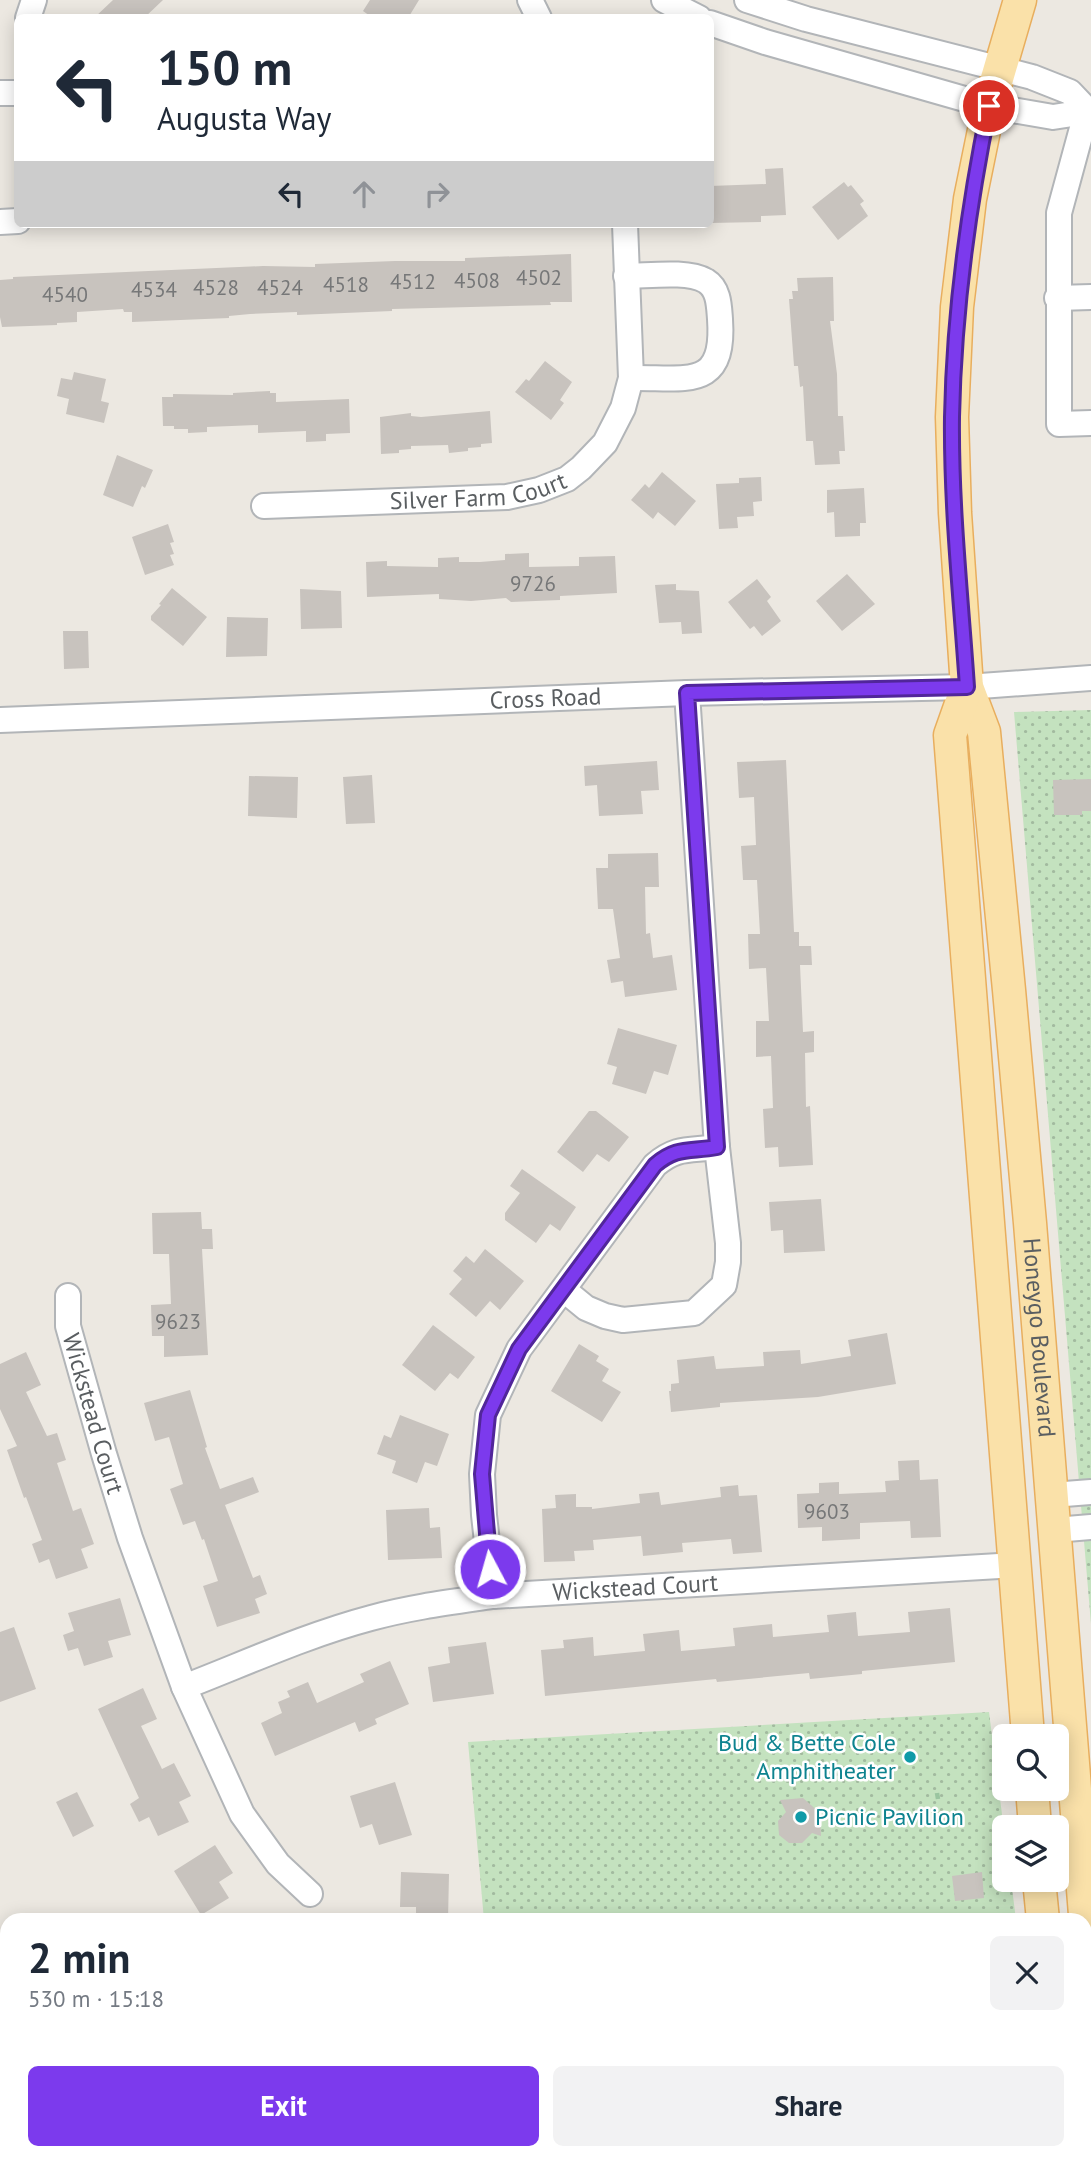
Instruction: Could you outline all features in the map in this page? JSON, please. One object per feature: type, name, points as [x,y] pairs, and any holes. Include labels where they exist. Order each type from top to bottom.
[{"type":"main road","name":"Honeygo Boulevard","points":[[1020,0],[998,68],[970,199],[957,307],[952,417],[955,513],[967,687],[984,732],[1030,1223],[1084,1913]]},
{"type":"main road","name":"Honeygo Boulevard","points":[[967,687],[950,734],[1027,1724]]},
{"type":"main road","points":[[1040,1892],[1042,1913]]},
{"type":"street","points":[[747,0],[806,19],[1031,77],[1070,92],[1089,111]]},
{"type":"street","points":[[669,5],[690,14]]},
{"type":"street","points":[[714,24],[765,42],[989,106],[1053,117],[1089,111]]},
{"type":"street","points":[[1089,111],[1059,213],[1057,298],[1059,424],[1091,423]]},
{"type":"street","name":"Silver Farm Court","points":[[264,506],[507,497],[539,490],[567,479],[605,443],[623,408],[631,378],[625,228]]},
{"type":"street","points":[[626,276],[691,275],[708,282],[719,299],[722,344],[717,360],[705,373],[689,377],[631,378]]},
{"type":"street","points":[[1057,298],[1091,297]]},
{"type":"street","name":"Cross Road","points":[[0,720],[687,693],[967,687],[1091,678]]},
{"type":"street","points":[[564,1290],[586,1308],[623,1320],[694,1313],[724,1285],[729,1243],[717,1147],[687,693]]},
{"type":"street","points":[[493,1596],[482,1474],[488,1415],[519,1349],[655,1165],[667,1154],[687,1149],[717,1147]]},
{"type":"street","name":"Wickstead Court","points":[[68,1296],[68,1326],[104,1454],[130,1538],[184,1686],[242,1814],[278,1864],[310,1894]]},
{"type":"street","points":[[1052,1495],[1091,1492]]},
{"type":"street","points":[[1055,1530],[1091,1527]]},
{"type":"street","name":"Wickstead Court","points":[[184,1686],[370,1618],[493,1596],[1016,1565]]},
{"type":"green space","points":[[1091,710],[1091,1624],[1014,712]]},
{"type":"green space","points":[[989,1712],[992,1736],[992,1801],[1000,1801],[1002,1815],[992,1815],[992,1892],[1012,1892],[1015,1913],[483,1913],[468,1742]]},
{"type":"building","points":[[113,0],[163,0],[148,14],[98,14]]},
{"type":"building","points":[[370,0],[419,0],[410,14],[367,14],[363,11]]},
{"type":"building","points":[[783,168],[786,215],[761,216],[761,222],[714,223],[714,186],[766,184],[765,169]]},
{"type":"building","points":[[844,182],[848,187],[851,185],[864,201],[860,204],[868,216],[838,240],[812,207]]},
{"type":"building","points":[[571,254],[572,302],[550,302],[551,305],[392,309],[297,315],[297,312],[132,322],[132,312],[124,312],[123,309],[77,312],[77,322],[57,325],[2,327],[0,317],[0,280],[13,277],[263,266],[315,267],[315,264],[395,261],[465,261],[465,258]]},
{"type":"building","points":[[833,277],[834,321],[830,321],[837,374],[838,416],[843,416],[845,451],[839,451],[840,464],[815,465],[813,441],[806,441],[803,386],[800,387],[798,366],[794,366],[789,299],[793,299],[792,291],[798,291],[797,278]]},
{"type":"building","points":[[545,361],[572,382],[560,400],[564,403],[551,420],[515,392],[526,379],[529,381]]},
{"type":"building","points":[[74,372],[106,379],[101,401],[109,403],[104,423],[66,414],[69,399],[57,396],[61,378],[72,380]]},
{"type":"building","points":[[270,391],[276,393],[276,402],[349,399],[350,433],[326,434],[326,441],[306,442],[306,431],[258,433],[258,425],[207,427],[207,432],[188,433],[188,429],[163,426],[162,397],[173,397],[173,394],[233,395]]},
{"type":"building","points":[[490,411],[492,443],[468,448],[468,451],[449,453],[448,445],[411,446],[411,449],[399,450],[399,453],[381,454],[380,417],[411,413],[411,416],[421,417]]},
{"type":"building","points":[[117,455],[153,470],[133,507],[103,495]]},
{"type":"building","points":[[662,472],[696,501],[675,526],[658,512],[653,519],[631,500],[645,484],[649,488]]},
{"type":"building","points":[[761,477],[762,501],[753,502],[754,516],[737,517],[738,528],[719,529],[716,484],[739,483],[739,478]]},
{"type":"building","points":[[864,488],[866,523],[860,523],[860,536],[835,537],[834,512],[827,513],[827,490]]},
{"type":"building","points":[[168,524],[174,542],[170,543],[174,554],[170,555],[174,565],[145,575],[132,537]]},
{"type":"building","points":[[529,553],[529,567],[579,566],[579,557],[615,556],[617,593],[560,596],[560,600],[511,602],[506,598],[471,601],[439,599],[439,594],[367,597],[366,562],[387,561],[387,566],[438,567],[438,558],[459,557],[459,562],[480,562],[505,560],[505,554]]},
{"type":"building","points":[[847,574],[875,604],[842,631],[816,601]]},
{"type":"building","points":[[757,579],[771,597],[767,601],[781,621],[762,636],[754,626],[750,629],[728,602]]},
{"type":"building","points":[[676,584],[676,590],[699,591],[702,633],[682,634],[681,622],[659,623],[655,585]]},
{"type":"building","points":[[172,588],[207,617],[183,646],[151,620],[151,616]]},
{"type":"building","points":[[300,589],[341,591],[342,628],[301,629]]},
{"type":"building","points":[[227,617],[268,618],[267,656],[226,657]]},
{"type":"building","points":[[63,631],[88,631],[89,668],[64,669]]},
{"type":"building","points":[[786,760],[794,932],[799,932],[799,946],[811,946],[812,965],[800,965],[803,1032],[814,1031],[814,1052],[805,1053],[806,1107],[810,1106],[813,1165],[779,1167],[778,1147],[765,1148],[763,1109],[773,1108],[771,1056],[756,1057],[756,1021],[769,1021],[766,968],[749,969],[748,934],[760,934],[757,880],[743,880],[741,846],[756,845],[754,797],[739,798],[737,762]]},
{"type":"building","points":[[657,761],[659,790],[641,791],[643,814],[599,816],[597,785],[585,786],[584,766]]},
{"type":"building","points":[[372,775],[375,823],[346,824],[343,777]]},
{"type":"building","points":[[249,776],[298,777],[297,818],[248,816]]},
{"type":"building","points":[[1091,779],[1091,811],[1082,811],[1082,815],[1054,815],[1053,780]]},
{"type":"building","points":[[658,853],[659,887],[645,887],[646,934],[650,933],[653,958],[672,955],[677,990],[625,997],[623,981],[611,983],[607,960],[620,958],[613,909],[598,909],[596,868],[608,868],[608,854]]},
{"type":"building","points":[[618,1028],[677,1045],[668,1075],[654,1071],[646,1094],[612,1084],[617,1067],[607,1064]]},
{"type":"building","points":[[589,1111],[596,1111],[629,1137],[609,1162],[597,1154],[583,1172],[557,1152]]},
{"type":"building","points":[[522,1169],[576,1207],[560,1231],[550,1224],[536,1243],[505,1220],[505,1213],[520,1193],[510,1186]]},
{"type":"building","points":[[821,1199],[825,1251],[784,1253],[783,1230],[771,1231],[769,1202]]},
{"type":"building","points":[[201,1212],[202,1229],[212,1229],[213,1249],[202,1249],[208,1355],[164,1357],[164,1336],[152,1336],[151,1305],[171,1304],[169,1254],[153,1254],[152,1213]]},
{"type":"building","points":[[485,1249],[524,1281],[500,1310],[490,1301],[476,1317],[449,1294],[462,1279],[453,1271],[466,1256],[474,1263]]},
{"type":"building","points":[[433,1325],[475,1357],[458,1379],[450,1373],[435,1391],[402,1365]]},
{"type":"building","points":[[887,1333],[896,1384],[818,1397],[720,1403],[720,1407],[671,1412],[669,1391],[671,1384],[679,1383],[677,1360],[714,1356],[716,1369],[764,1366],[763,1352],[800,1350],[801,1364],[851,1356],[848,1340]]},
{"type":"building","points":[[579,1344],[599,1356],[596,1361],[609,1369],[602,1381],[621,1392],[602,1422],[551,1391]]},
{"type":"building","points":[[26,1352],[41,1385],[26,1392],[47,1436],[57,1433],[66,1460],[57,1463],[73,1511],[81,1508],[94,1544],[81,1549],[88,1568],[56,1579],[49,1559],[39,1563],[32,1544],[42,1540],[7,1450],[17,1446],[0,1409],[0,1364]]},
{"type":"building","points":[[190,1390],[207,1447],[205,1448],[220,1489],[253,1477],[259,1492],[225,1505],[253,1578],[260,1575],[267,1594],[255,1599],[260,1613],[217,1627],[203,1586],[218,1581],[195,1521],[183,1525],[170,1489],[183,1484],[169,1437],[155,1441],[144,1403]]},
{"type":"building","points":[[400,1415],[449,1434],[437,1466],[425,1462],[417,1483],[392,1473],[396,1461],[377,1454],[384,1435],[391,1438]]},
{"type":"building","points":[[919,1460],[920,1480],[938,1479],[941,1537],[911,1538],[910,1521],[860,1523],[860,1539],[822,1541],[822,1527],[798,1528],[797,1494],[819,1493],[819,1483],[839,1482],[839,1494],[886,1492],[885,1481],[899,1480],[898,1461]]},
{"type":"building","points":[[738,1485],[739,1496],[757,1495],[762,1552],[733,1554],[731,1539],[682,1543],[683,1552],[643,1556],[641,1536],[593,1540],[594,1550],[574,1551],[575,1561],[544,1562],[542,1509],[556,1508],[555,1495],[576,1494],[576,1507],[592,1509],[640,1503],[639,1494],[659,1492],[661,1505],[721,1497],[720,1487]]},
{"type":"building","points":[[429,1508],[430,1528],[440,1527],[442,1558],[388,1560],[386,1510]]},
{"type":"building","points":[[120,1598],[131,1635],[108,1641],[113,1657],[84,1666],[78,1648],[68,1651],[63,1635],[74,1631],[68,1613]]},
{"type":"building","points":[[950,1608],[955,1662],[810,1679],[809,1673],[545,1696],[541,1650],[564,1648],[563,1640],[593,1637],[594,1656],[645,1651],[643,1634],[679,1630],[681,1651],[735,1646],[733,1628],[772,1624],[773,1637],[829,1632],[827,1615],[856,1612],[858,1636],[910,1632],[908,1612]]},
{"type":"building","points":[[14,1627],[36,1689],[0,1702],[0,1632]]},
{"type":"building","points":[[486,1642],[494,1694],[433,1702],[428,1667],[450,1663],[448,1647]]},
{"type":"building","points":[[390,1661],[409,1704],[375,1719],[377,1724],[359,1732],[355,1722],[275,1756],[261,1723],[282,1713],[278,1702],[290,1697],[287,1691],[308,1682],[317,1703],[364,1682],[360,1674]]},
{"type":"building","points":[[143,1688],[157,1719],[141,1726],[162,1769],[174,1763],[191,1796],[179,1802],[189,1822],[158,1836],[149,1817],[139,1822],[130,1804],[139,1798],[98,1709]]},
{"type":"building","points":[[395,1782],[412,1835],[379,1845],[372,1824],[360,1828],[350,1796]]},
{"type":"building","points":[[77,1792],[94,1826],[73,1837],[56,1802]]},
{"type":"building","name":"Picnic Pavilion","points":[[803,1798],[820,1813],[821,1836],[812,1833],[802,1843],[789,1843],[779,1835],[778,1821],[786,1812],[780,1800]]},
{"type":"building","points":[[215,1845],[233,1873],[219,1882],[229,1898],[200,1913],[174,1871]]},
{"type":"building","points":[[401,1872],[449,1874],[448,1913],[416,1913],[416,1907],[400,1907]]},
{"type":"building","points":[[982,1872],[984,1898],[955,1901],[952,1876]]},
{"type":"place","name":"Bud & Bette Cole Amphitheater","points":[[910,1757]]},
{"type":"place","name":"Picnic Pavilion","points":[[801,1817]]},
{"type":"route","points":[[490,1569],[482,1474],[487,1446],[488,1415],[519,1349],[655,1165],[667,1154],[687,1149],[717,1147],[687,693],[967,687],[955,513],[952,417],[957,307],[970,199],[989,106]]}]
